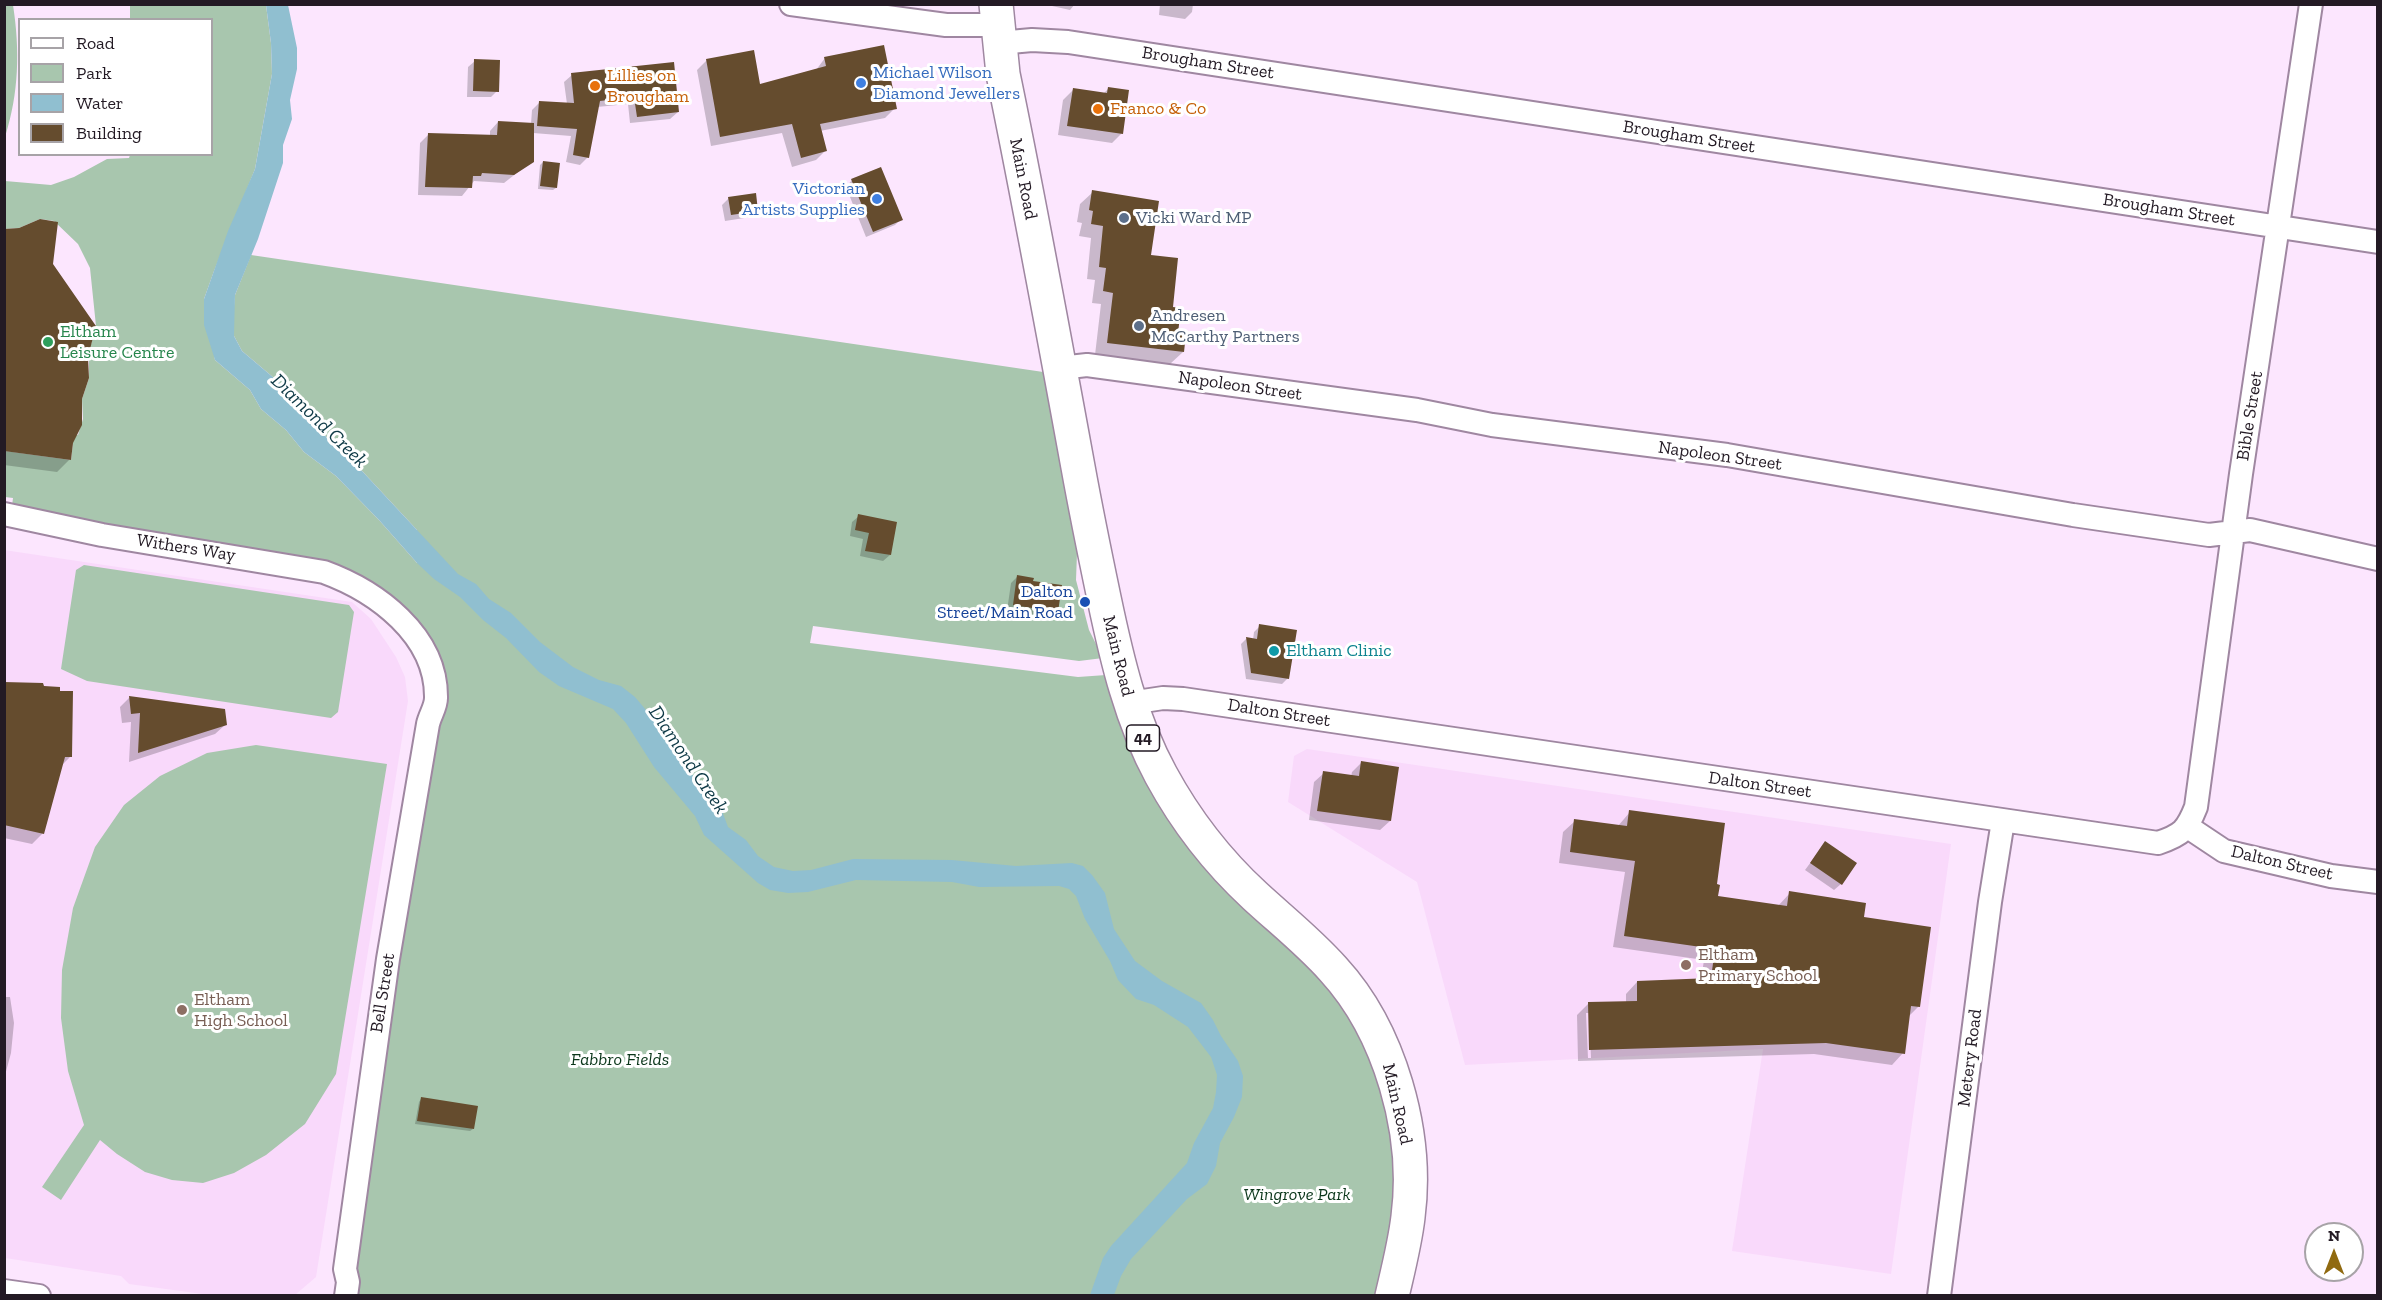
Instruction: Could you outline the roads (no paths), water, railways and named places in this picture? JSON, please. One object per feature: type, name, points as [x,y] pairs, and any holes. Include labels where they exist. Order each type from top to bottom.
[{"type":"main road","name":"Main Road","points":[[997,24],[1114,647],[1130,704],[1159,773],[1194,829],[1228,870],[1334,970],[1354,996],[1385,1052],[1402,1110],[1410,1185],[1408,1217],[1392,1296]]},
{"type":"street","name":"Brougham Street","points":[[790,4],[946,25],[997,24],[1032,40],[1068,42],[2378,242]]},
{"type":"street","name":"Bible Street","points":[[2188,827],[2196,807],[2311,4]]},
{"type":"street","name":"Napoleon Street","points":[[1060,368],[1087,365],[1405,408],[1492,425],[1727,455],[2073,515],[2186,532],[2209,535],[2250,530],[2378,559]]},
{"type":"street","name":"Withers Way","points":[[4,514],[102,535],[312,569],[344,580],[364,592],[375,610],[417,651]]},
{"type":"street","name":"Bell Street","points":[[331,1296],[345,1269],[383,994],[429,718],[435,705],[436,693],[431,665],[417,651]]},
{"type":"street","name":"Dalton Street","points":[[1130,704],[1164,698],[1183,699],[2158,843],[2176,837],[2188,827],[2224,850],[2331,876],[2378,882]]},
{"type":"street","name":"Metery Road","points":[[1939,1296],[1988,914],[2003,821]]},
{"type":"street","name":"Bell Street","points":[[345,1269],[348,1281],[346,1296]]},
{"type":"street","points":[[4,1290],[39,1296]]},
{"type":"water","points":[[266,5],[288,5],[297,48],[297,69],[290,100],[292,119],[283,145],[283,163],[258,239],[235,295],[234,336],[242,351],[287,389],[330,442],[363,472],[458,574],[476,584],[489,599],[511,613],[540,642],[573,667],[599,680],[621,686],[635,697],[657,723],[664,739],[680,760],[722,811],[728,827],[746,840],[758,856],[774,867],[793,871],[811,870],[853,859],[952,860],[1016,866],[1072,863],[1083,866],[1105,893],[1114,929],[1135,961],[1162,981],[1201,1003],[1213,1020],[1238,1061],[1243,1076],[1242,1097],[1220,1143],[1216,1166],[1207,1184],[1187,1199],[1131,1259],[1114,1295],[1090,1295],[1103,1258],[1111,1246],[1187,1163],[1194,1143],[1213,1108],[1217,1075],[1211,1057],[1188,1027],[1154,1005],[1136,999],[1118,980],[1110,961],[1085,919],[1076,896],[1069,889],[1059,886],[979,887],[952,882],[856,880],[808,892],[788,893],[770,890],[758,883],[704,835],[695,816],[654,767],[626,723],[613,709],[559,686],[539,672],[506,638],[417,563],[336,476],[304,452],[286,430],[261,409],[250,390],[215,360],[204,325],[204,299],[228,231],[255,169],[272,74]]},
{"type":"place","name":"Michael Wilson Diamond Jewellers","points":[[861,83]]},
{"type":"place","name":"Lillies on Brougham","points":[[595,86]]},
{"type":"place","name":"Franco & Co","points":[[1098,109]]},
{"type":"place","name":"Victorian Artists Supplies","points":[[877,199]]},
{"type":"place","name":"Vicki Ward MP","points":[[1124,218]]},
{"type":"place","name":"Andresen McCarthy Partners","points":[[1139,326]]},
{"type":"place","name":"Eltham Leisure Centre","points":[[48,342]]},
{"type":"place","name":"Dalton Street/Main Road","points":[[1085,602]]},
{"type":"place","name":"Eltham Clinic","points":[[1274,651]]},
{"type":"place","name":"Eltham Primary School","points":[[1686,965]]},
{"type":"place","name":"Eltham High School","points":[[182,1010]]},
{"type":"water label","name":"Diamond Creek","points":[[319,421]]},
{"type":"water label","name":"Diamond Creek","points":[[688,760]]},
{"type":"park label","name":"Fabbro Fields","points":[[620,1060]]},
{"type":"park label","name":"Wingrove Park","points":[[1297,1195]]}]
